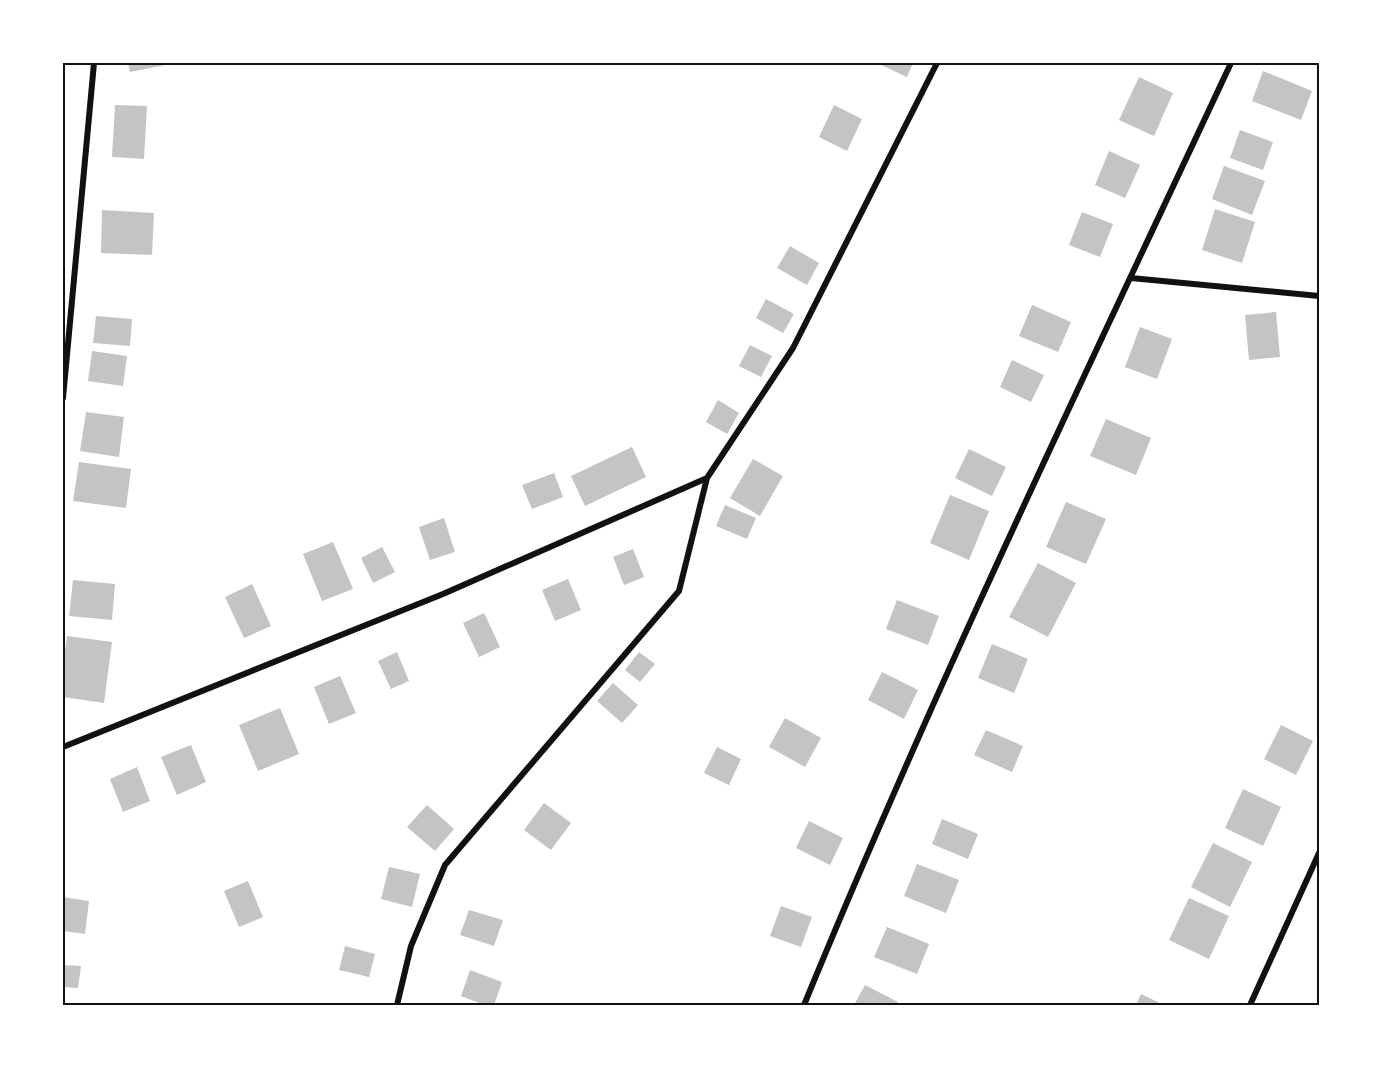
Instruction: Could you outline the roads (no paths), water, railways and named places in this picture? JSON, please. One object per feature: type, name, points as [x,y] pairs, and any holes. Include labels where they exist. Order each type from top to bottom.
[{"type":"street","points":[[63,398],[94,63]]},
{"type":"street","points":[[397,1005],[411,946],[445,865],[679,591],[707,478],[793,348],[937,63]]},
{"type":"street","points":[[804,1005],[846,903],[978,603],[1231,63]]},
{"type":"street","points":[[1131,278],[1319,296]]},
{"type":"street","points":[[63,747],[443,594],[707,478]]},
{"type":"street","points":[[1250,1005],[1319,853]]}]
